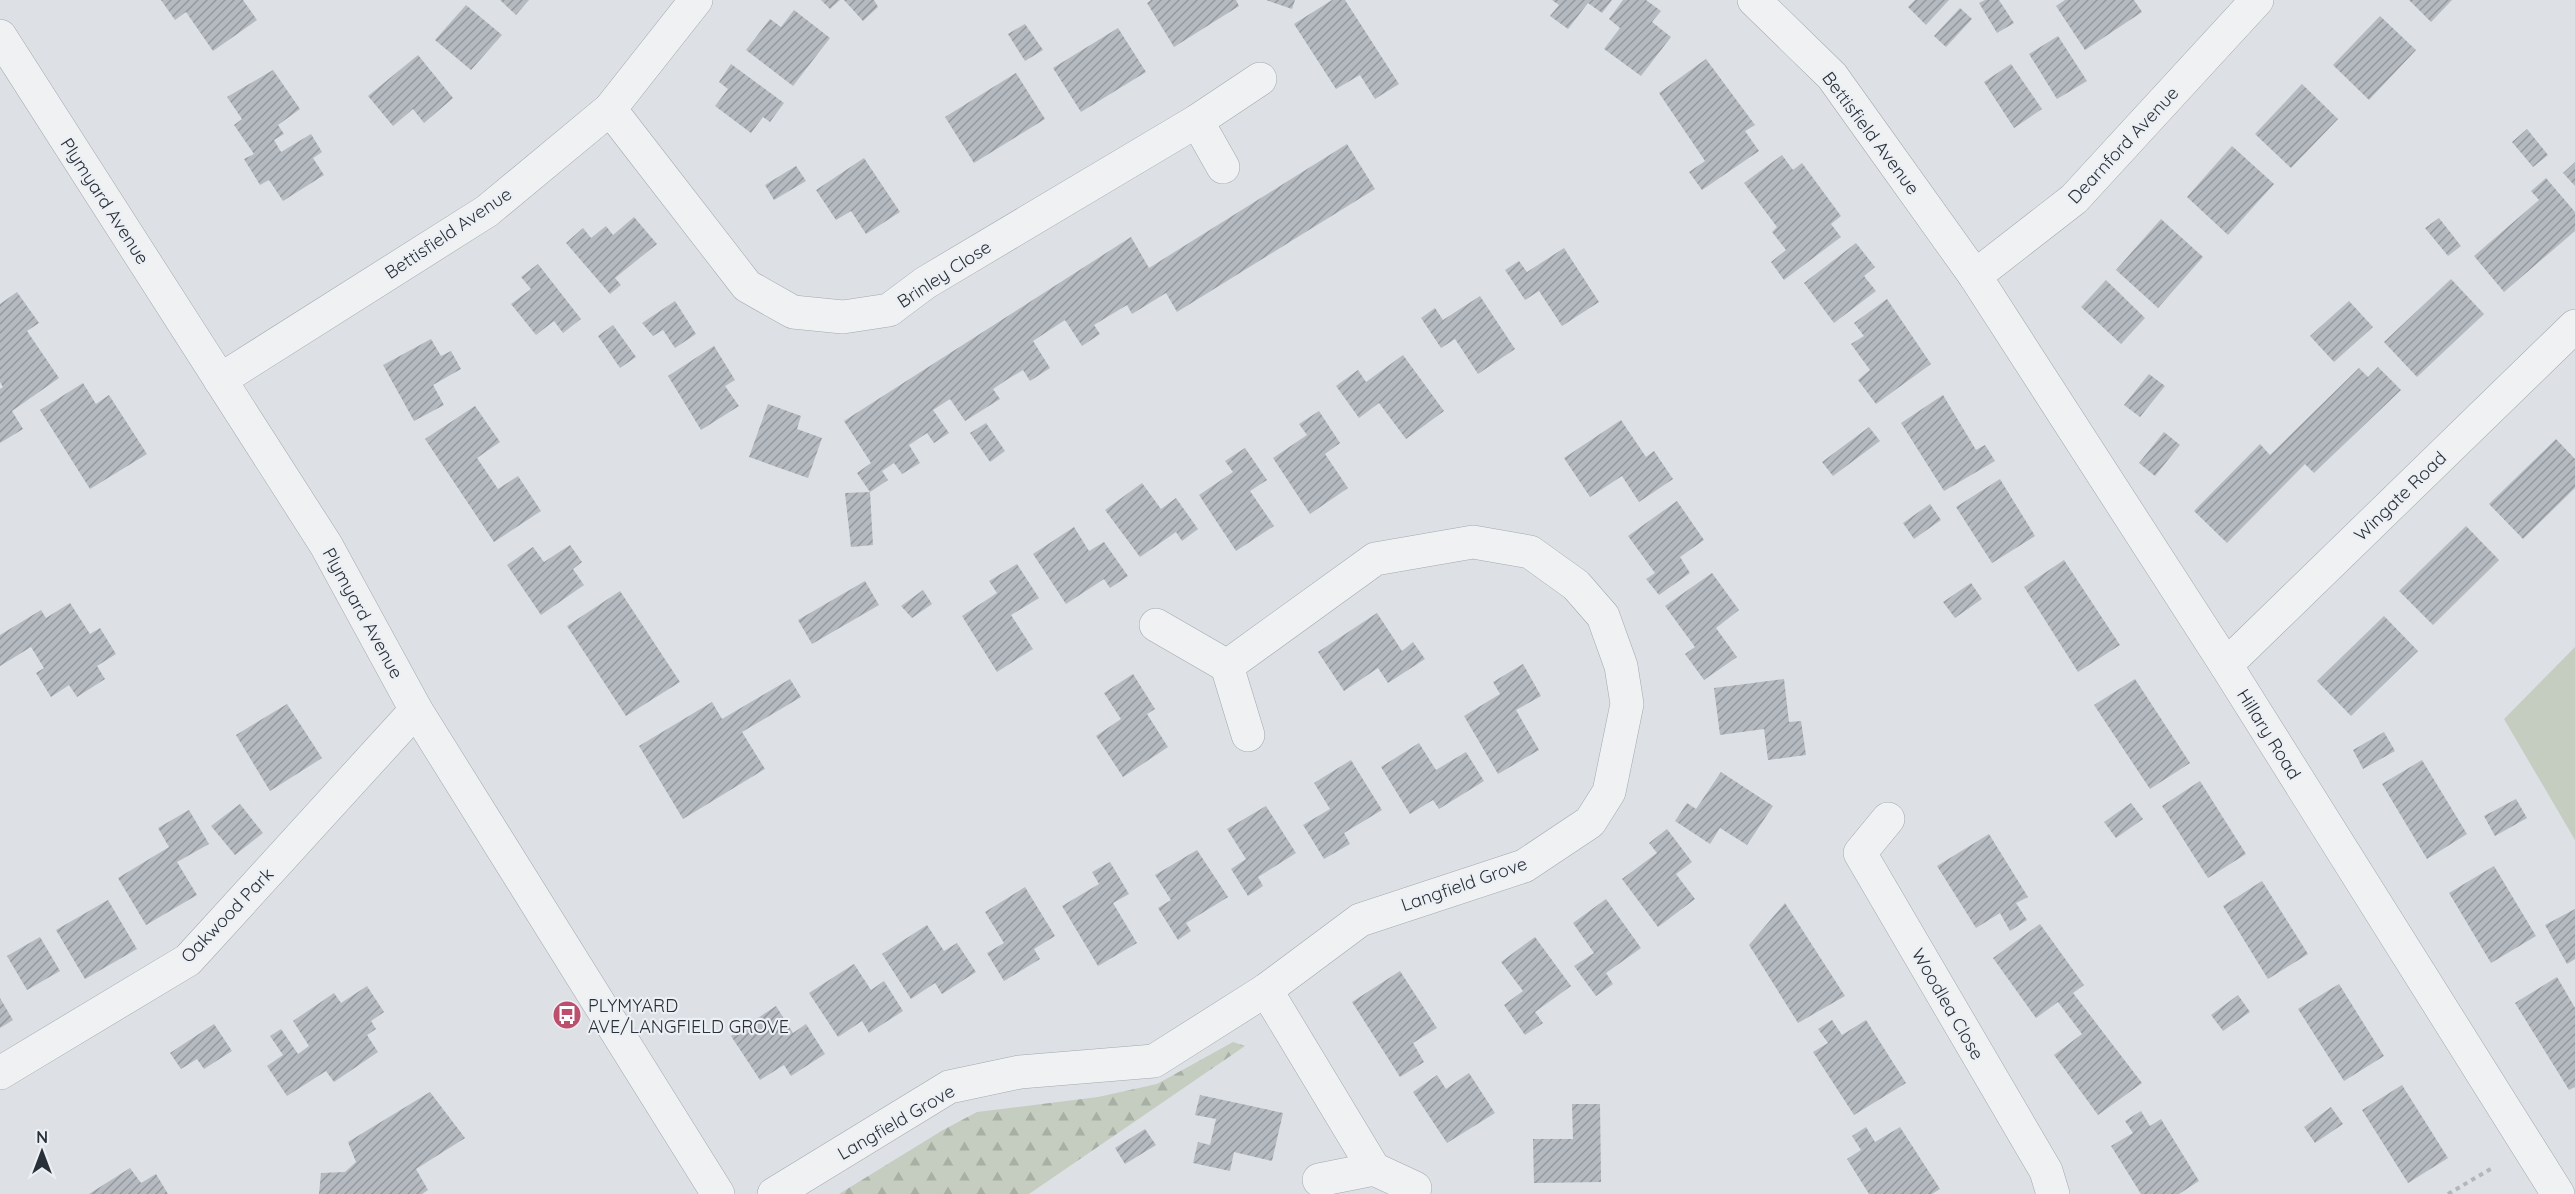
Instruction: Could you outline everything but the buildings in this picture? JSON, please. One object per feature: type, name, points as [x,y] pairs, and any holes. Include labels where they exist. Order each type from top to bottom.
[{"type":"street","name":"Bettisfield Avenue","points":[[220,380],[488,211],[610,109],[696,0]]},
{"type":"street","name":"Bettisfield Avenue","points":[[1754,0],[1832,76],[1976,276]]},
{"type":"street","name":"Dearnford Avenue","points":[[1976,276],[2074,200],[2257,0]]},
{"type":"street","name":"Plymyard Avenue","points":[[0,36],[326,545],[416,710],[718,1194]]},
{"type":"street","name":"Brinley Close","points":[[610,109],[747,286],[793,312],[843,317],[889,310],[925,283],[1197,122],[1260,79]]},
{"type":"street","points":[[1197,122],[1223,167]]},
{"type":"street","name":"Hillary Road","points":[[1976,276],[2226,665],[2558,1194]]},
{"type":"street","name":"Wingate Road","points":[[2226,665],[2575,326]]},
{"type":"street","name":"Langfield Grove","points":[[774,1194],[949,1087],[1020,1072],[1154,1061],[1266,990],[1360,920],[1524,866],[1590,822],[1609,792],[1627,704],[1621,666],[1603,616],[1576,585],[1530,552],[1473,542],[1375,559],[1227,666]]},
{"type":"street","points":[[1156,625],[1227,666],[1248,735]]},
{"type":"street","name":"Oakwood Park","points":[[0,1074],[188,960],[416,710]]},
{"type":"street","name":"Woodlea Close","points":[[1888,819],[1860,853],[2046,1171],[2053,1194]]},
{"type":"street","points":[[1266,990],[1374,1169],[1415,1188]]},
{"type":"street","points":[[1319,1180],[1374,1169]]},
{"type":"path","points":[[2448,1194],[2528,1146]]},
{"type":"green space","points":[[2575,647],[2575,840],[2504,719]]},
{"type":"green space","points":[[1233,1042],[1245,1046],[1029,1194],[839,1194],[943,1130],[977,1112],[1098,1097],[1157,1084]]},
{"type":"place","name":"PLYMYARD AVE/LANGFIELD GROVE","points":[[567,1015]]}]
